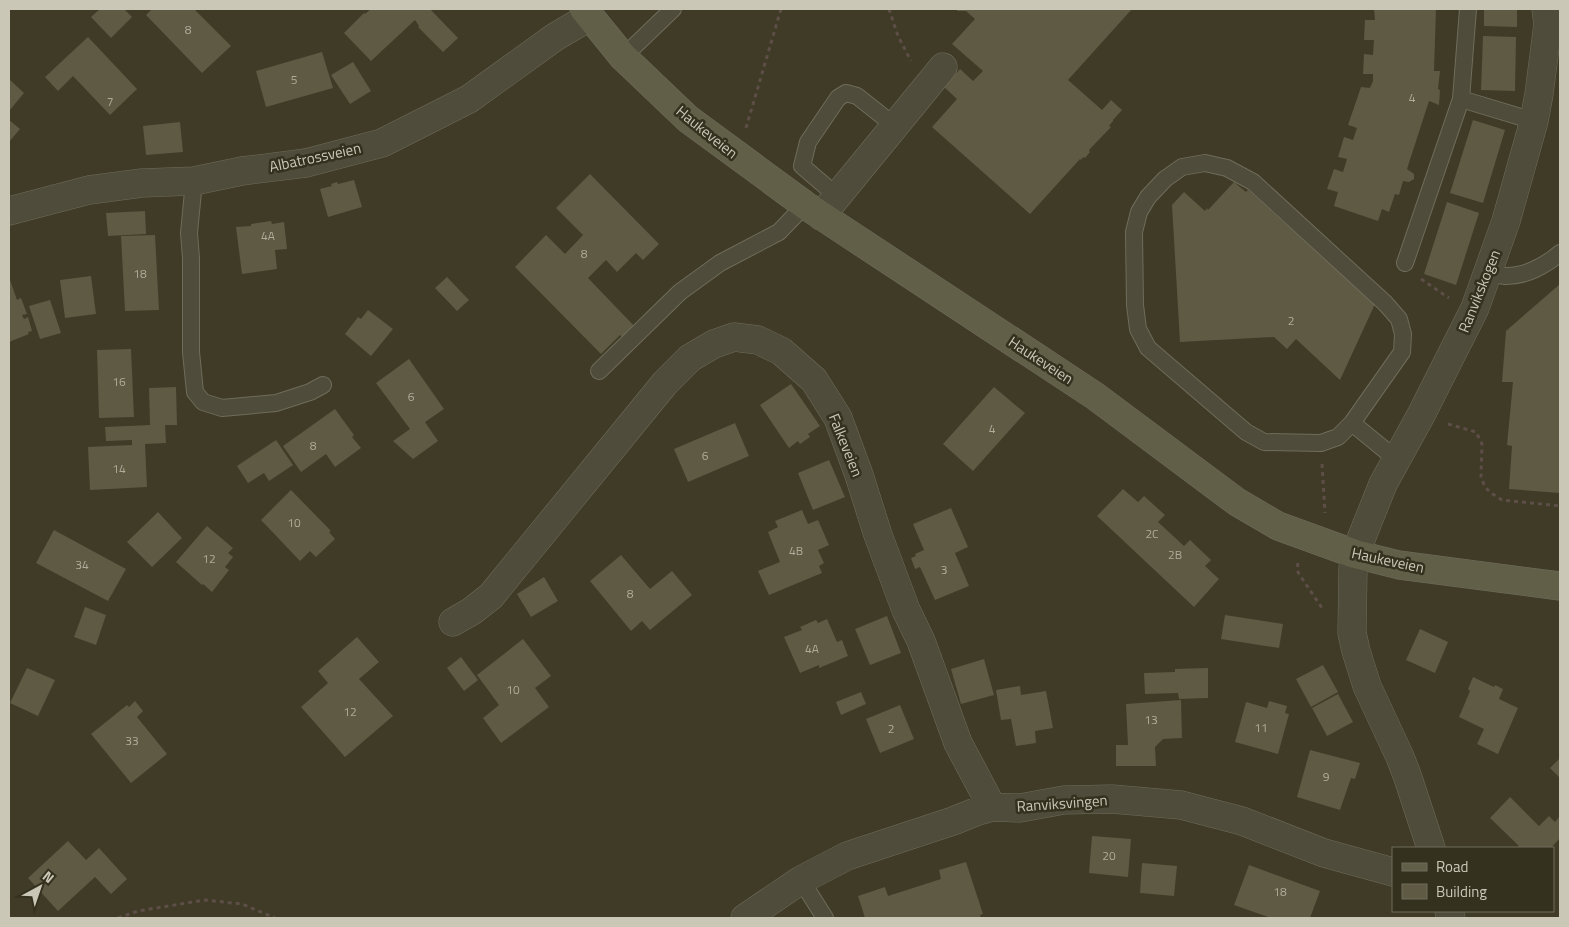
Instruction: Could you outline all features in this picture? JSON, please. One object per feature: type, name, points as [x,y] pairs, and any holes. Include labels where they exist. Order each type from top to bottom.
[{"type":"street","name":"Haukeveien","points":[[586,13],[623,58],[688,119],[821,206],[910,273],[1095,396],[1236,502],[1278,526],[1355,554],[1398,564],[1560,586]]},
{"type":"street","name":"Albatrossveien","points":[[9,211],[89,190],[142,183],[194,181],[242,171],[306,162],[382,143],[469,99],[586,13]]},
{"type":"street","name":"Ranvikskogen","points":[[1355,554],[1383,484],[1476,308],[1506,221],[1534,121],[1551,19]]},
{"type":"street","points":[[821,206],[895,126],[943,67]]},
{"type":"street","name":"Falkeveien","points":[[453,622],[472,611],[491,596],[665,383],[690,358],[714,344],[734,337],[758,340],[781,351],[814,380],[838,418],[878,535],[906,610],[921,641],[958,743],[992,808]]},
{"type":"street","points":[[1355,554],[1352,633],[1356,650],[1367,686],[1407,775],[1430,847]]},
{"type":"street","name":"Ranviksvingen","points":[[745,918],[801,880],[847,856],[978,811],[992,808],[1020,808],[1064,800],[1112,799],[1181,805],[1242,821],[1324,853],[1392,872]]},
{"type":"lane","points":[[623,58],[673,9]]},
{"type":"lane","points":[[1405,263],[1460,99],[1468,9]]},
{"type":"lane","points":[[599,372],[680,292],[720,264],[821,206],[802,166],[808,142],[838,98],[846,93],[857,96],[895,126]]},
{"type":"lane","points":[[1460,99],[1534,121]]},
{"type":"lane","points":[[1204,163],[1227,168],[1253,182],[1386,304],[1399,319],[1403,334],[1402,352],[1352,423],[1338,437],[1321,443],[1264,442],[1246,432],[1148,348],[1138,329],[1135,305],[1134,232],[1139,212],[1148,197],[1165,179],[1182,167],[1204,163]]},
{"type":"lane","points":[[194,181],[189,233],[191,352],[194,392],[204,402],[222,408],[276,402],[310,392],[323,385]]},
{"type":"lane","points":[[1488,272],[1508,276],[1526,273],[1554,258],[1560,252]]},
{"type":"lane","points":[[1352,423],[1396,459]]},
{"type":"lane","points":[[801,880],[825,918]]},
{"type":"path","points":[[746,128],[780,9]]},
{"type":"path","points":[[889,9],[898,36],[926,88]]},
{"type":"path","points":[[739,122],[752,133]]},
{"type":"path","points":[[1405,263],[1424,281],[1446,297],[1476,308]]},
{"type":"path","points":[[1421,415],[1476,432],[1482,444],[1480,476],[1485,487],[1491,493],[1502,500],[1560,506]]},
{"type":"path","points":[[1321,443],[1325,514]]},
{"type":"path","points":[[1299,557],[1297,565],[1299,574],[1326,614]]},
{"type":"path","points":[[118,918],[138,911],[205,900],[242,904],[274,918]]},
{"type":"building","points":[[100,9],[124,9],[132,17],[111,38],[91,17]]},
{"type":"building","points":[[152,9],[194,9],[231,46],[202,73],[146,15]]},
{"type":"building","points":[[371,9],[430,9],[458,38],[443,52],[418,27],[415,20],[371,61],[344,33],[364,13]]},
{"type":"building","points":[[957,9],[1132,9],[1068,80],[1102,110],[1111,100],[1122,110],[1109,126],[1111,127],[1089,150],[1090,152],[1085,158],[1080,159],[1030,214],[932,127],[957,99],[944,87],[960,69],[973,81],[983,71],[952,44],[975,19],[966,11],[957,11]]},
{"type":"building","points":[[1374,9],[1436,9],[1434,71],[1440,71],[1439,105],[1429,101],[1407,169],[1414,174],[1414,179],[1409,182],[1403,181],[1399,195],[1395,194],[1389,212],[1382,209],[1378,221],[1334,206],[1338,192],[1327,189],[1334,169],[1343,172],[1347,159],[1338,157],[1344,137],[1353,140],[1357,128],[1348,125],[1361,87],[1370,88],[1373,81],[1373,74],[1363,74],[1364,54],[1373,55],[1374,40],[1364,40],[1365,20],[1375,20]]},
{"type":"building","points":[[1484,9],[1517,9],[1517,27],[1484,26]]},
{"type":"building","points":[[1483,36],[1516,37],[1515,91],[1481,90]]},
{"type":"building","points":[[88,37],[137,89],[110,115],[73,76],[58,91],[45,77]]},
{"type":"building","points":[[322,52],[333,88],[266,107],[256,71]]},
{"type":"building","points":[[353,62],[371,91],[350,104],[331,75]]},
{"type":"building","points":[[9,79],[24,93],[9,111]]},
{"type":"building","points":[[9,120],[20,129],[9,142]]},
{"type":"building","points":[[1473,120],[1505,130],[1483,203],[1450,193]]},
{"type":"building","points":[[180,122],[183,152],[146,155],[143,126]]},
{"type":"building","points":[[590,174],[659,244],[643,260],[636,253],[617,272],[606,260],[588,278],[638,330],[627,341],[620,335],[601,354],[515,267],[546,235],[565,254],[583,235],[556,208]]},
{"type":"building","points":[[354,180],[362,207],[328,217],[320,189],[332,186],[331,184],[337,182],[338,184]]},
{"type":"building","points":[[1234,182],[1246,192],[1248,190],[1375,304],[1340,380],[1296,339],[1287,349],[1274,337],[1180,342],[1172,205],[1184,192],[1205,211],[1207,208],[1208,210]]},
{"type":"building","points":[[1447,202],[1479,213],[1456,285],[1424,274]]},
{"type":"building","points":[[145,211],[146,234],[108,236],[106,213]]},
{"type":"building","points":[[271,221],[272,224],[284,222],[287,249],[275,250],[277,269],[242,274],[236,227],[251,226],[251,224]]},
{"type":"building","points":[[155,235],[159,310],[125,311],[121,236]]},
{"type":"building","points":[[91,276],[96,314],[65,318],[60,280]]},
{"type":"building","points":[[9,277],[17,300],[21,298],[27,314],[22,315],[24,319],[28,317],[32,331],[9,342]]},
{"type":"building","points":[[447,277],[469,300],[457,311],[435,288]]},
{"type":"building","points":[[1560,284],[1560,493],[1509,489],[1512,446],[1507,445],[1513,382],[1502,382],[1506,331]]},
{"type":"building","points":[[50,300],[61,333],[40,339],[29,306]]},
{"type":"building","points":[[368,310],[393,329],[371,356],[345,334],[358,317],[361,319]]},
{"type":"building","points":[[131,349],[134,417],[99,418],[97,350]]},
{"type":"building","points":[[409,359],[444,409],[425,422],[438,441],[413,459],[393,441],[410,429],[376,383]]},
{"type":"building","points":[[791,384],[820,426],[808,434],[810,437],[800,444],[798,441],[789,448],[760,405]]},
{"type":"building","points":[[176,387],[177,425],[165,425],[166,443],[145,444],[147,487],[90,490],[88,447],[132,445],[132,440],[106,441],[105,427],[150,425],[149,388]]},
{"type":"building","points":[[994,387],[1025,413],[973,471],[943,444]]},
{"type":"building","points":[[335,409],[361,448],[335,467],[326,454],[301,472],[283,446]]},
{"type":"building","points":[[735,423],[749,456],[688,482],[674,449]]},
{"type":"building","points":[[276,440],[293,465],[269,481],[264,473],[248,483],[237,466]]},
{"type":"building","points":[[829,460],[845,497],[813,510],[798,473]]},
{"type":"building","points":[[1123,489],[1138,502],[1144,496],[1165,515],[1158,522],[1184,546],[1190,540],[1211,560],[1205,566],[1219,579],[1194,607],[1097,516]]},
{"type":"building","points":[[291,490],[331,531],[329,532],[335,539],[316,557],[310,551],[300,561],[261,520]]},
{"type":"building","points":[[951,508],[968,547],[955,553],[969,586],[935,600],[920,567],[915,569],[911,558],[924,550],[913,524]]},
{"type":"building","points":[[802,510],[808,524],[818,520],[829,545],[818,550],[824,563],[819,566],[822,573],[769,595],[758,571],[780,562],[768,532],[778,527],[775,521]]},
{"type":"building","points":[[158,512],[182,538],[152,567],[127,542]]},
{"type":"building","points":[[207,526],[233,548],[228,553],[233,557],[225,567],[229,570],[212,592],[176,562]]},
{"type":"building","points":[[54,530],[126,569],[108,601],[36,563]]},
{"type":"building","points":[[621,555],[650,589],[672,571],[692,595],[650,630],[642,621],[631,631],[590,581]]},
{"type":"building","points":[[544,577],[558,601],[531,617],[517,594]]},
{"type":"building","points":[[85,607],[106,615],[96,645],[74,637]]},
{"type":"building","points":[[1225,615],[1283,624],[1279,648],[1221,639]]},
{"type":"building","points":[[887,616],[901,653],[870,665],[855,629]]},
{"type":"building","points":[[827,619],[837,642],[842,640],[848,656],[819,668],[819,665],[800,673],[784,637],[802,630],[800,627],[816,620],[818,623]]},
{"type":"building","points":[[1420,629],[1448,642],[1435,673],[1406,660]]},
{"type":"building","points":[[357,637],[379,662],[359,679],[393,716],[345,757],[301,707],[328,683],[318,671]]},
{"type":"building","points":[[523,639],[551,676],[535,688],[549,707],[501,743],[483,718],[499,705],[477,675]]},
{"type":"building","points":[[461,657],[478,680],[464,691],[447,668]]},
{"type":"building","points":[[984,659],[994,695],[961,704],[951,669]]},
{"type":"building","points":[[1323,665],[1338,692],[1311,707],[1296,679]]},
{"type":"building","points":[[27,668],[55,680],[38,716],[10,703]]},
{"type":"building","points":[[1208,668],[1208,698],[1179,699],[1178,693],[1145,694],[1144,673],[1175,672],[1175,669]]},
{"type":"building","points":[[1473,677],[1503,689],[1499,699],[1518,708],[1498,754],[1477,744],[1484,729],[1459,717],[1470,691],[1468,689]]},
{"type":"building","points":[[1020,686],[1021,695],[1046,691],[1053,728],[1035,731],[1036,743],[1016,746],[1011,719],[1001,720],[996,690]]},
{"type":"building","points":[[861,692],[866,704],[841,715],[836,702]]},
{"type":"building","points":[[1338,694],[1353,722],[1327,736],[1312,708]]},
{"type":"building","points":[[1181,700],[1182,738],[1163,739],[1155,747],[1156,766],[1116,766],[1116,745],[1128,745],[1126,704]]},
{"type":"building","points":[[135,701],[143,711],[137,717],[167,754],[131,783],[91,734],[127,705],[129,707]]},
{"type":"building","points":[[1269,701],[1287,706],[1285,713],[1289,714],[1278,754],[1235,742],[1246,702],[1267,708]]},
{"type":"building","points":[[900,705],[914,739],[880,753],[866,719]]},
{"type":"building","points":[[1310,750],[1360,763],[1355,779],[1351,778],[1340,810],[1297,797]]},
{"type":"building","points":[[1560,758],[1560,778],[1550,768]]},
{"type":"building","points":[[1510,797],[1539,826],[1549,816],[1555,822],[1560,816],[1560,838],[1552,847],[1518,847],[1490,818]]},
{"type":"building","points":[[1092,836],[1131,839],[1128,877],[1089,873]]},
{"type":"building","points":[[68,841],[86,860],[99,848],[127,879],[111,894],[95,877],[58,911],[28,878]]},
{"type":"building","points":[[966,862],[983,914],[980,915],[981,918],[865,918],[858,896],[885,887],[888,896],[941,879],[939,870]]},
{"type":"building","points":[[1142,863],[1177,866],[1174,896],[1140,893]]},
{"type":"building","points":[[1249,865],[1320,891],[1310,918],[1271,918],[1234,905]]}]
